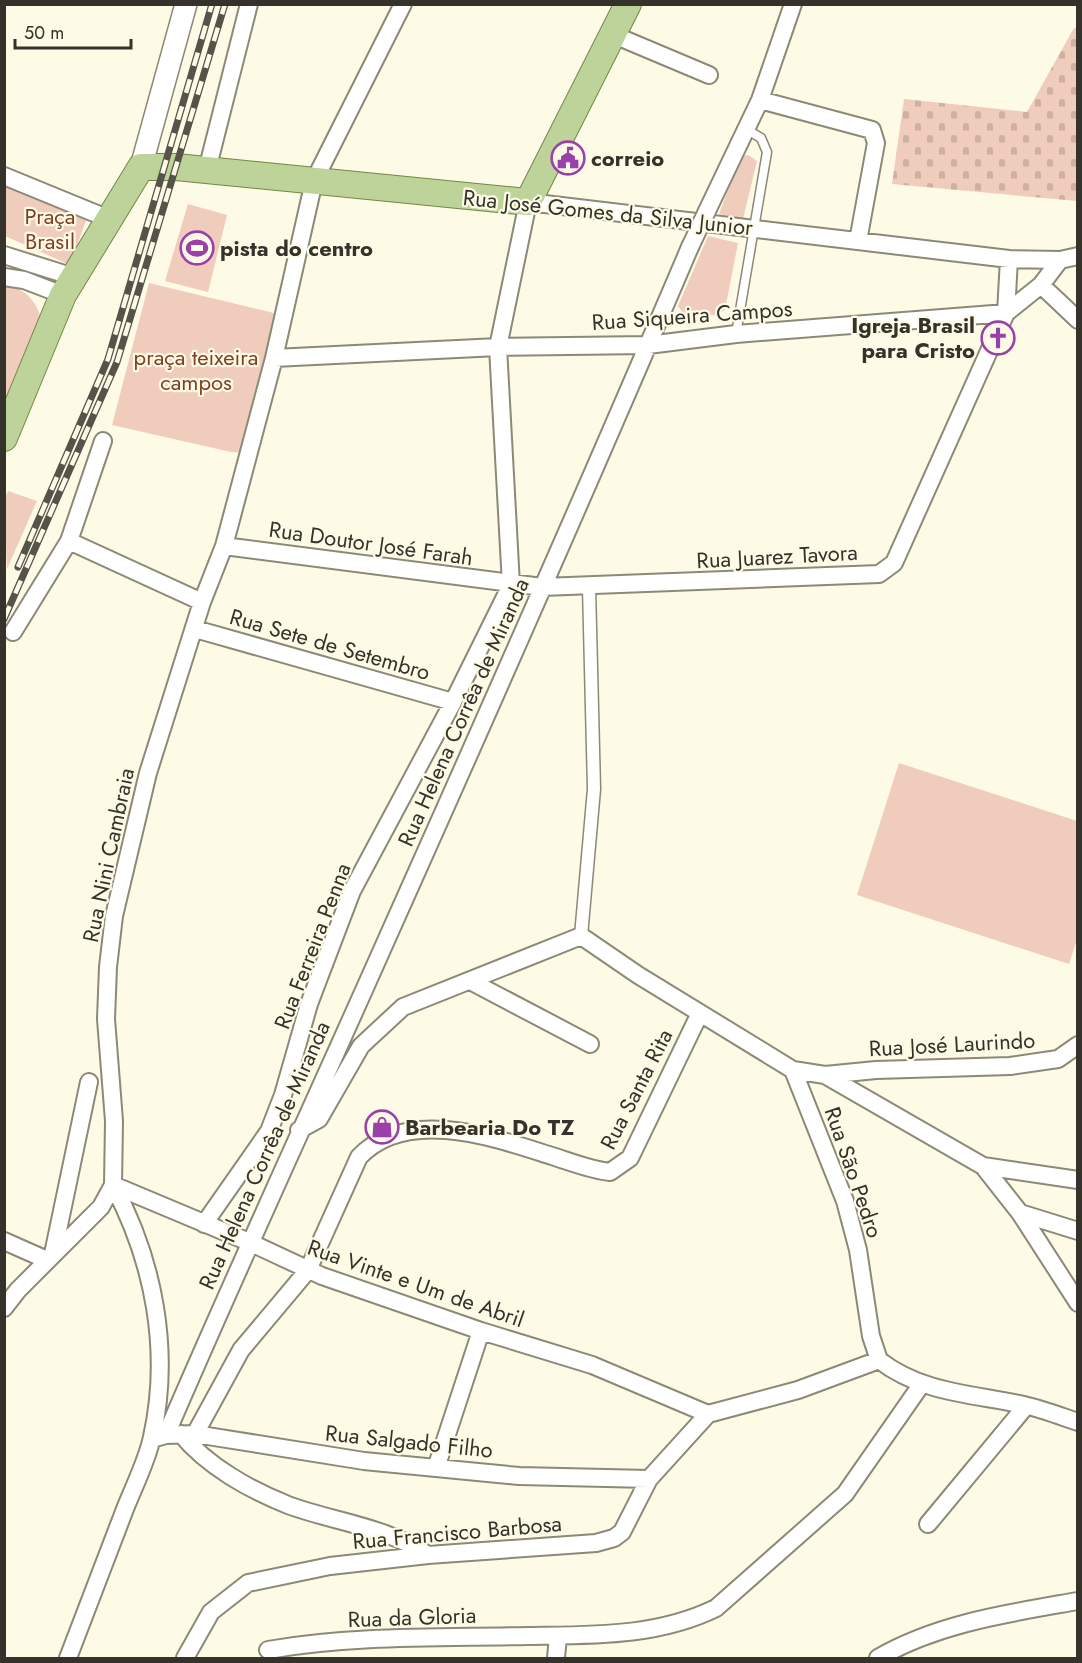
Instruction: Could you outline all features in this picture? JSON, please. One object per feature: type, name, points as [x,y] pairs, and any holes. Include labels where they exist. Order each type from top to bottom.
[{"type":"main road","points":[[528,202],[628,4]]},
{"type":"main road","name":"Rua José Gomes da Silva Junior","points":[[141,167],[164,166],[528,202]]},
{"type":"main road","points":[[4,438],[68,286],[141,167]]},
{"type":"street","points":[[141,167],[186,4]]},
{"type":"street","points":[[207,170],[249,4]]},
{"type":"street","name":"Rua Nini Cambraia","points":[[113,1185],[114,1121],[105,1019],[114,916],[148,773],[202,602],[224,546],[274,358],[314,181],[403,4]]},
{"type":"street","name":"Rua Helena Corrêa de Miranda","points":[[68,1659],[173,1435],[249,1242],[542,587],[690,246],[760,100],[793,4]]},
{"type":"street","points":[[614,35],[709,75]]},
{"type":"street","points":[[760,100],[872,130],[876,143],[858,241]]},
{"type":"street","points":[[4,176],[108,219]]},
{"type":"street","points":[[511,585],[498,347],[528,202]]},
{"type":"street","name":"Rua José Gomes da Silva Junior","points":[[528,202],[1009,259],[1060,260],[1077,256]]},
{"type":"street","points":[[4,255],[68,286]]},
{"type":"street","name":"Rua Juarez Tavora","points":[[511,585],[589,587],[879,574],[894,563],[1006,313],[1009,259]]},
{"type":"street","points":[[1006,313],[1041,285],[1060,260]]},
{"type":"street","points":[[4,278],[68,286]]},
{"type":"street","points":[[1041,285],[1077,320]]},
{"type":"street","name":"Rua Siqueira Campos","points":[[274,358],[498,347],[648,345],[736,334],[1006,313]]},
{"type":"street","points":[[13,632],[69,542],[103,441]]},
{"type":"street","points":[[69,542],[202,602]]},
{"type":"street","name":"Rua Doutor José Farah","points":[[224,546],[511,585]]},
{"type":"street","name":"Rua Ferreira Penna","points":[[204,1224],[269,1131],[284,1095],[309,1004],[352,891],[453,702],[511,585]]},
{"type":"street","points":[[581,936],[594,789],[589,587]]},
{"type":"street","name":"Rua Sete de Setembro","points":[[195,629],[453,702]]},
{"type":"street","points":[[299,1130],[319,1119],[361,1046],[412,1002],[472,982],[581,936]]},
{"type":"street","points":[[581,936],[793,1070],[825,1075],[983,1166],[1077,1180]]},
{"type":"street","points":[[472,982],[590,1044]]},
{"type":"street","name":"Rua Santa Rita","points":[[308,1270],[359,1157],[371,1144],[386,1137],[412,1131],[442,1130],[509,1142],[600,1171],[610,1172],[630,1158],[700,1012]]},
{"type":"street","name":"Rua José Laurindo","points":[[825,1075],[876,1070],[1010,1066],[1058,1059],[1077,1045]]},
{"type":"street","name":"Rua São Pedro","points":[[793,1070],[845,1201],[858,1250],[871,1336],[879,1360]]},
{"type":"street","points":[[50,1257],[89,1082]]},
{"type":"street","points":[[983,1166],[1020,1213],[1077,1303]]},
{"type":"street","points":[[4,1308],[18,1290],[101,1206],[113,1185]]},
{"type":"street","points":[[113,1185],[131,1219],[154,1298],[159,1342],[160,1395],[173,1435],[254,1489],[289,1504],[400,1539],[428,1555]]},
{"type":"street","name":"Rua Vinte e Um de Abril","points":[[113,1185],[249,1242],[308,1270],[481,1331],[592,1365],[708,1414]]},
{"type":"street","points":[[1020,1213],[1077,1231]]},
{"type":"street","points":[[4,1241],[50,1257]]},
{"type":"street","points":[[173,1435],[308,1270]]},
{"type":"street","points":[[436,1468],[481,1331]]},
{"type":"street","points":[[708,1414],[798,1390],[879,1360],[896,1373],[921,1385],[1026,1406],[1077,1422]]},
{"type":"street","name":"Rua da Gloria","points":[[267,1656],[334,1642],[593,1637],[666,1626],[695,1618],[716,1608],[845,1494],[921,1385]]},
{"type":"street","points":[[928,1524],[1026,1406]]},
{"type":"street","name":"Rua Francisco Barbosa","points":[[185,1659],[211,1612],[248,1583],[330,1566],[428,1555],[606,1541],[621,1532],[649,1479],[708,1414]]},
{"type":"street","name":"Rua Salgado Filho","points":[[173,1435],[364,1461],[519,1476],[649,1479]]},
{"type":"street","points":[[878,1659],[902,1644],[944,1629],[1077,1601]]},
{"type":"street","points":[[556,1659],[558,1636]]},
{"type":"lane","points":[[736,334],[767,152],[761,138],[746,129]]},
{"type":"green space","points":[[1074,28],[1078,28],[1077,201],[892,184],[904,99],[1027,112]]},
{"type":"green space","points":[[748,155],[757,161],[743,219],[719,214],[741,156]]},
{"type":"green space","name":"Praça Brasil","points":[[4,183],[88,215],[70,265],[5,236]]},
{"type":"green space","name":"pista do centro","points":[[188,204],[227,215],[208,292],[165,281]]},
{"type":"green space","points":[[708,236],[738,243],[725,310],[717,315],[685,316],[678,306]]},
{"type":"green space","name":"praça teixeira campos","points":[[149,283],[278,314],[245,453],[231,452],[112,425]]},
{"type":"green space","points":[[5,286],[26,293],[38,309],[43,324],[5,425]]},
{"type":"green space","points":[[8,491],[37,501],[7,569],[4,500]]},
{"type":"green space","points":[[899,763],[1077,821],[1077,939],[1069,964],[857,895]]},
{"type":"railway","points":[[18,567],[108,359],[212,4]]},
{"type":"railway","points":[[4,619],[117,362],[225,4]]},
{"type":"place","name":"correio","points":[[568,158]]},
{"type":"place","name":"pista do centro","points":[[197,248]]},
{"type":"place","name":"Igreja Brasil para Cristo","points":[[998,338]]},
{"type":"place","name":"Barbearia Do TZ","points":[[382,1127]]}]
